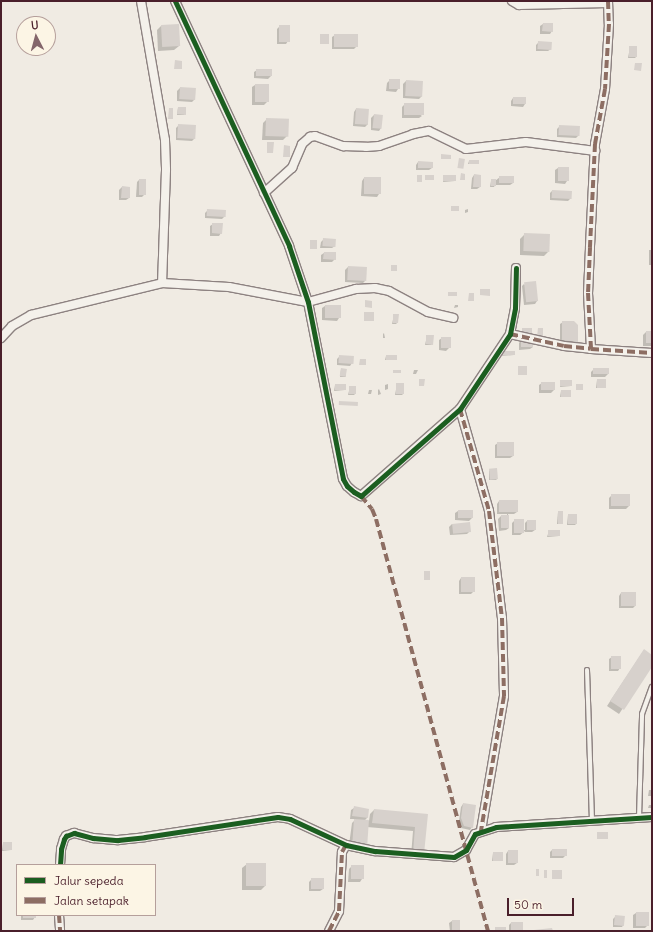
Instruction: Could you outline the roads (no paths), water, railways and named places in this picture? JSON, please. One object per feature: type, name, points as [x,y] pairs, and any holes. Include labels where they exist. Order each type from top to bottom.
[{"type":"street","points":[[141,1],[165,140],[166,170],[162,283]]},
{"type":"street","points":[[175,1],[289,246],[308,302],[341,473],[347,486],[354,492],[361,496],[460,409],[510,334],[515,308],[516,268]]},
{"type":"street","points":[[512,1],[519,5],[608,2],[609,24],[605,89],[595,151],[588,293],[591,348]]},
{"type":"street","points":[[264,193],[292,168],[302,144],[310,137],[315,136],[343,146],[366,147],[379,146],[413,134],[429,131],[466,149],[526,142],[595,151]]},
{"type":"street","points":[[1,338],[12,326],[31,315],[162,283],[229,287],[308,302],[356,289],[375,288],[389,291],[428,312],[452,318]]},
{"type":"street","points":[[510,334],[564,346],[652,352]]},
{"type":"street","points":[[460,409],[489,511],[502,618],[504,696],[481,831]]},
{"type":"street","points":[[60,864],[61,849],[64,839],[70,833],[93,838],[118,840],[278,817],[290,819],[346,845],[375,851],[454,857],[466,850],[475,834],[496,827],[652,817]]},
{"type":"street","points":[[329,931],[339,911],[342,852],[346,845]]},
{"type":"street","points":[[59,916],[60,931]]},
{"type":"lane","points":[[587,670],[592,820]]},
{"type":"lane","points":[[639,818],[642,714],[652,687]]}]
